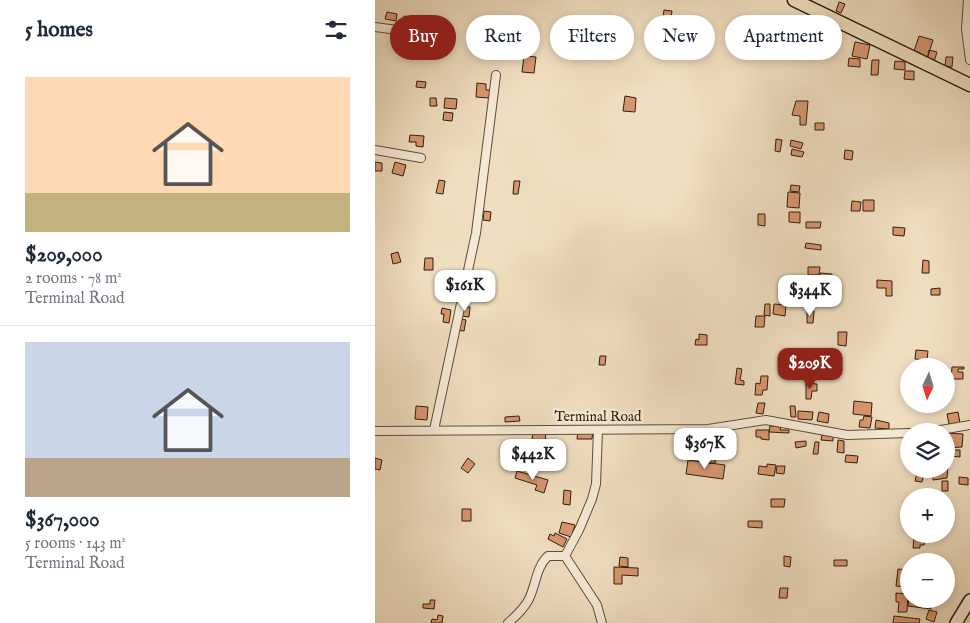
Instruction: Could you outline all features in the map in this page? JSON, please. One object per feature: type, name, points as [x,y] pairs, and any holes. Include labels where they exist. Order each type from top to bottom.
[{"type":"main road","points":[[793,0],[970,85]]},
{"type":"street","points":[[969,0],[966,29],[970,60]]},
{"type":"street","points":[[375,27],[390,29]]},
{"type":"street","points":[[434,430],[476,233],[496,75]]},
{"type":"street","points":[[375,150],[421,158]]},
{"type":"street","name":"Terminal Road","points":[[375,431],[708,429],[766,420],[847,435],[900,434]]},
{"type":"street","points":[[955,428],[970,425]]},
{"type":"street","points":[[565,556],[579,530],[596,484],[598,430]]},
{"type":"street","points":[[508,623],[523,610],[543,561],[548,556],[565,556]]},
{"type":"street","points":[[565,556],[597,605],[603,623]]},
{"type":"street","points":[[956,623],[970,600]]},
{"type":"building","points":[[839,2],[845,4],[841,13],[836,11]]},
{"type":"building","points":[[664,10],[672,11],[671,15],[663,15]]},
{"type":"building","points":[[387,12],[397,14],[390,15],[390,20],[385,19]]},
{"type":"building","points":[[919,36],[933,40],[927,59],[913,54]]},
{"type":"building","points":[[855,42],[870,45],[867,59],[852,56]]},
{"type":"building","points":[[929,50],[937,52],[934,62],[927,60]]},
{"type":"building","points":[[946,57],[953,57],[952,67],[945,66]]},
{"type":"building","points":[[849,58],[860,59],[860,67],[848,66]]},
{"type":"building","points":[[524,60],[536,60],[534,73],[522,72]]},
{"type":"building","points":[[872,60],[879,60],[878,75],[871,75]]},
{"type":"building","points":[[895,61],[905,62],[905,70],[894,69]]},
{"type":"building","points":[[905,71],[914,71],[914,80],[904,79]]},
{"type":"building","points":[[417,81],[426,82],[425,88],[416,87]]},
{"type":"building","points":[[477,83],[486,84],[486,90],[490,90],[489,98],[476,97]]},
{"type":"building","points":[[625,96],[636,98],[635,112],[623,111]]},
{"type":"building","points":[[430,98],[436,98],[437,106],[430,106]]},
{"type":"building","points":[[445,98],[457,99],[456,109],[444,108]]},
{"type":"building","points":[[796,101],[808,101],[806,125],[800,125],[800,116],[792,115]]},
{"type":"building","points":[[444,112],[453,113],[452,121],[443,120]]},
{"type":"building","points":[[815,123],[824,123],[824,130],[815,130]]},
{"type":"building","points":[[410,135],[424,136],[423,147],[416,146],[416,142],[409,142]]},
{"type":"building","points":[[776,139],[782,140],[780,152],[775,151]]},
{"type":"building","points":[[791,140],[803,143],[801,149],[790,146]]},
{"type":"building","points":[[792,149],[804,152],[802,157],[791,155]]},
{"type":"building","points":[[845,150],[853,151],[852,160],[844,159]]},
{"type":"building","points":[[375,162],[382,163],[382,171],[375,171]]},
{"type":"building","points":[[395,162],[406,165],[403,176],[392,173]]},
{"type":"building","points":[[439,180],[445,181],[443,194],[436,193]]},
{"type":"building","points":[[514,181],[520,181],[518,194],[513,194]]},
{"type":"building","points":[[791,185],[800,186],[799,192],[790,191]]},
{"type":"building","points":[[788,192],[800,193],[799,208],[787,207]]},
{"type":"building","points":[[863,200],[874,200],[874,211],[863,211]]},
{"type":"building","points":[[852,201],[861,202],[860,211],[851,211]]},
{"type":"building","points":[[484,211],[491,212],[490,221],[483,220]]},
{"type":"building","points":[[789,212],[800,212],[800,223],[789,222]]},
{"type":"building","points":[[758,214],[765,214],[765,226],[758,225]]},
{"type":"building","points":[[806,222],[821,222],[820,228],[806,228]]},
{"type":"building","points":[[893,227],[905,228],[904,236],[893,235]]},
{"type":"building","points":[[806,243],[821,245],[821,250],[805,248]]},
{"type":"building","points":[[398,252],[401,262],[393,264],[391,254]]},
{"type":"building","points":[[425,258],[433,258],[433,270],[424,270]]},
{"type":"building","points":[[923,260],[929,261],[929,273],[922,273]]},
{"type":"building","points":[[808,267],[820,267],[819,275],[808,275]]},
{"type":"building","points":[[820,273],[832,274],[832,281],[820,281]]},
{"type":"building","points":[[877,280],[892,281],[892,296],[886,296],[886,288],[877,288]]},
{"type":"building","points":[[940,288],[940,295],[931,295],[931,289]]},
{"type":"building","points":[[765,304],[770,304],[770,316],[764,315]]},
{"type":"building","points":[[774,304],[786,305],[785,316],[773,314]]},
{"type":"building","points":[[461,306],[470,307],[469,317],[460,316]]},
{"type":"building","points":[[442,308],[451,310],[449,323],[443,322],[444,314],[441,314]]},
{"type":"building","points":[[807,311],[814,311],[813,323],[807,323]]},
{"type":"building","points":[[756,316],[765,316],[764,327],[755,327]]},
{"type":"building","points":[[458,318],[466,320],[464,331],[456,330]]},
{"type":"building","points":[[838,332],[847,332],[846,346],[838,345]]},
{"type":"building","points":[[699,334],[707,335],[707,345],[695,345],[696,339],[699,340]]},
{"type":"building","points":[[916,350],[928,351],[927,358],[915,358]]},
{"type":"building","points":[[600,356],[606,356],[605,365],[599,365]]},
{"type":"building","points":[[955,367],[964,367],[964,369],[958,369],[958,372],[963,372],[963,379],[955,379]]},
{"type":"building","points":[[737,368],[742,369],[740,380],[744,381],[744,385],[735,384]]},
{"type":"building","points":[[761,376],[768,376],[767,390],[763,390],[762,395],[755,395],[756,383],[760,384]]},
{"type":"building","points":[[806,383],[817,384],[817,391],[812,391],[811,399],[806,399]]},
{"type":"building","points":[[854,401],[872,403],[871,416],[853,414]]},
{"type":"building","points":[[758,403],[765,403],[763,414],[756,413]]},
{"type":"building","points":[[416,406],[428,407],[427,420],[415,419]]},
{"type":"building","points":[[790,406],[795,406],[796,417],[791,417]]},
{"type":"building","points":[[798,411],[813,412],[812,420],[798,419]]},
{"type":"building","points":[[819,412],[829,414],[828,423],[817,421]]},
{"type":"building","points":[[958,412],[960,423],[949,423],[947,414]]},
{"type":"building","points":[[519,416],[520,421],[505,422],[505,417]]},
{"type":"building","points":[[864,416],[872,417],[870,428],[859,427],[860,420],[863,420]]},
{"type":"building","points":[[876,420],[889,423],[889,429],[875,428]]},
{"type":"building","points":[[770,426],[781,427],[780,430],[789,430],[789,433],[769,432]]},
{"type":"building","points":[[533,430],[546,432],[545,442],[532,440]]},
{"type":"building","points":[[578,430],[593,431],[592,439],[577,439]]},
{"type":"building","points":[[756,430],[769,430],[769,440],[756,437]]},
{"type":"building","points":[[955,434],[963,434],[962,447],[955,447]]},
{"type":"building","points":[[822,435],[833,436],[833,441],[821,440]]},
{"type":"building","points":[[838,440],[844,441],[844,453],[837,452]]},
{"type":"building","points":[[806,441],[806,446],[796,448],[795,442]]},
{"type":"building","points":[[815,442],[819,442],[818,454],[813,454]]},
{"type":"building","points":[[955,450],[960,450],[960,457],[955,456]]},
{"type":"building","points":[[846,455],[858,456],[857,463],[845,462]]},
{"type":"building","points":[[707,456],[716,457],[715,463],[706,463]]},
{"type":"building","points":[[375,458],[382,460],[380,470],[375,469]]},
{"type":"building","points":[[468,458],[475,464],[468,473],[461,468]]},
{"type":"building","points":[[688,460],[725,465],[723,479],[686,474]]},
{"type":"building","points":[[767,464],[776,465],[774,476],[758,474],[759,466],[767,467]]},
{"type":"building","points":[[777,466],[785,466],[784,474],[776,473]]},
{"type":"building","points":[[517,471],[548,480],[544,493],[535,490],[537,485],[515,478]]},
{"type":"building","points":[[959,477],[968,478],[968,485],[959,484]]},
{"type":"building","points":[[916,478],[923,478],[922,482],[915,481]]},
{"type":"building","points":[[942,481],[948,481],[948,488],[942,488]]},
{"type":"building","points":[[564,490],[571,491],[570,505],[563,504]]},
{"type":"building","points":[[771,499],[785,499],[784,507],[771,507]]},
{"type":"building","points":[[462,509],[471,509],[471,521],[462,521]]},
{"type":"building","points":[[748,521],[762,521],[762,528],[748,527]]},
{"type":"building","points":[[562,522],[575,525],[571,537],[559,533]]},
{"type":"building","points":[[555,533],[567,539],[563,547],[548,539],[550,534],[554,536]]},
{"type":"building","points":[[914,543],[924,543],[924,545],[920,545],[920,548],[913,548]]},
{"type":"building","points":[[784,556],[791,557],[790,567],[784,566]]},
{"type":"building","points":[[620,557],[628,558],[628,567],[619,566]]},
{"type":"building","points":[[834,560],[847,560],[847,566],[834,566]]},
{"type":"building","points":[[614,567],[638,568],[638,576],[622,575],[622,584],[614,584]]},
{"type":"building","points":[[898,569],[900,569],[900,586],[896,586]]},
{"type":"building","points":[[780,588],[788,588],[787,598],[779,598]]},
{"type":"building","points":[[896,593],[900,593],[900,608],[907,608],[907,612],[898,612],[899,602],[896,602]]},
{"type":"building","points":[[430,600],[435,600],[434,609],[423,608],[423,604],[430,604]]},
{"type":"building","points":[[929,610],[937,612],[934,622],[926,619]]},
{"type":"building","points":[[438,615],[443,616],[442,623],[431,623],[432,619],[437,620]]},
{"type":"building","points":[[894,616],[920,619],[919,623],[893,623]]}]
